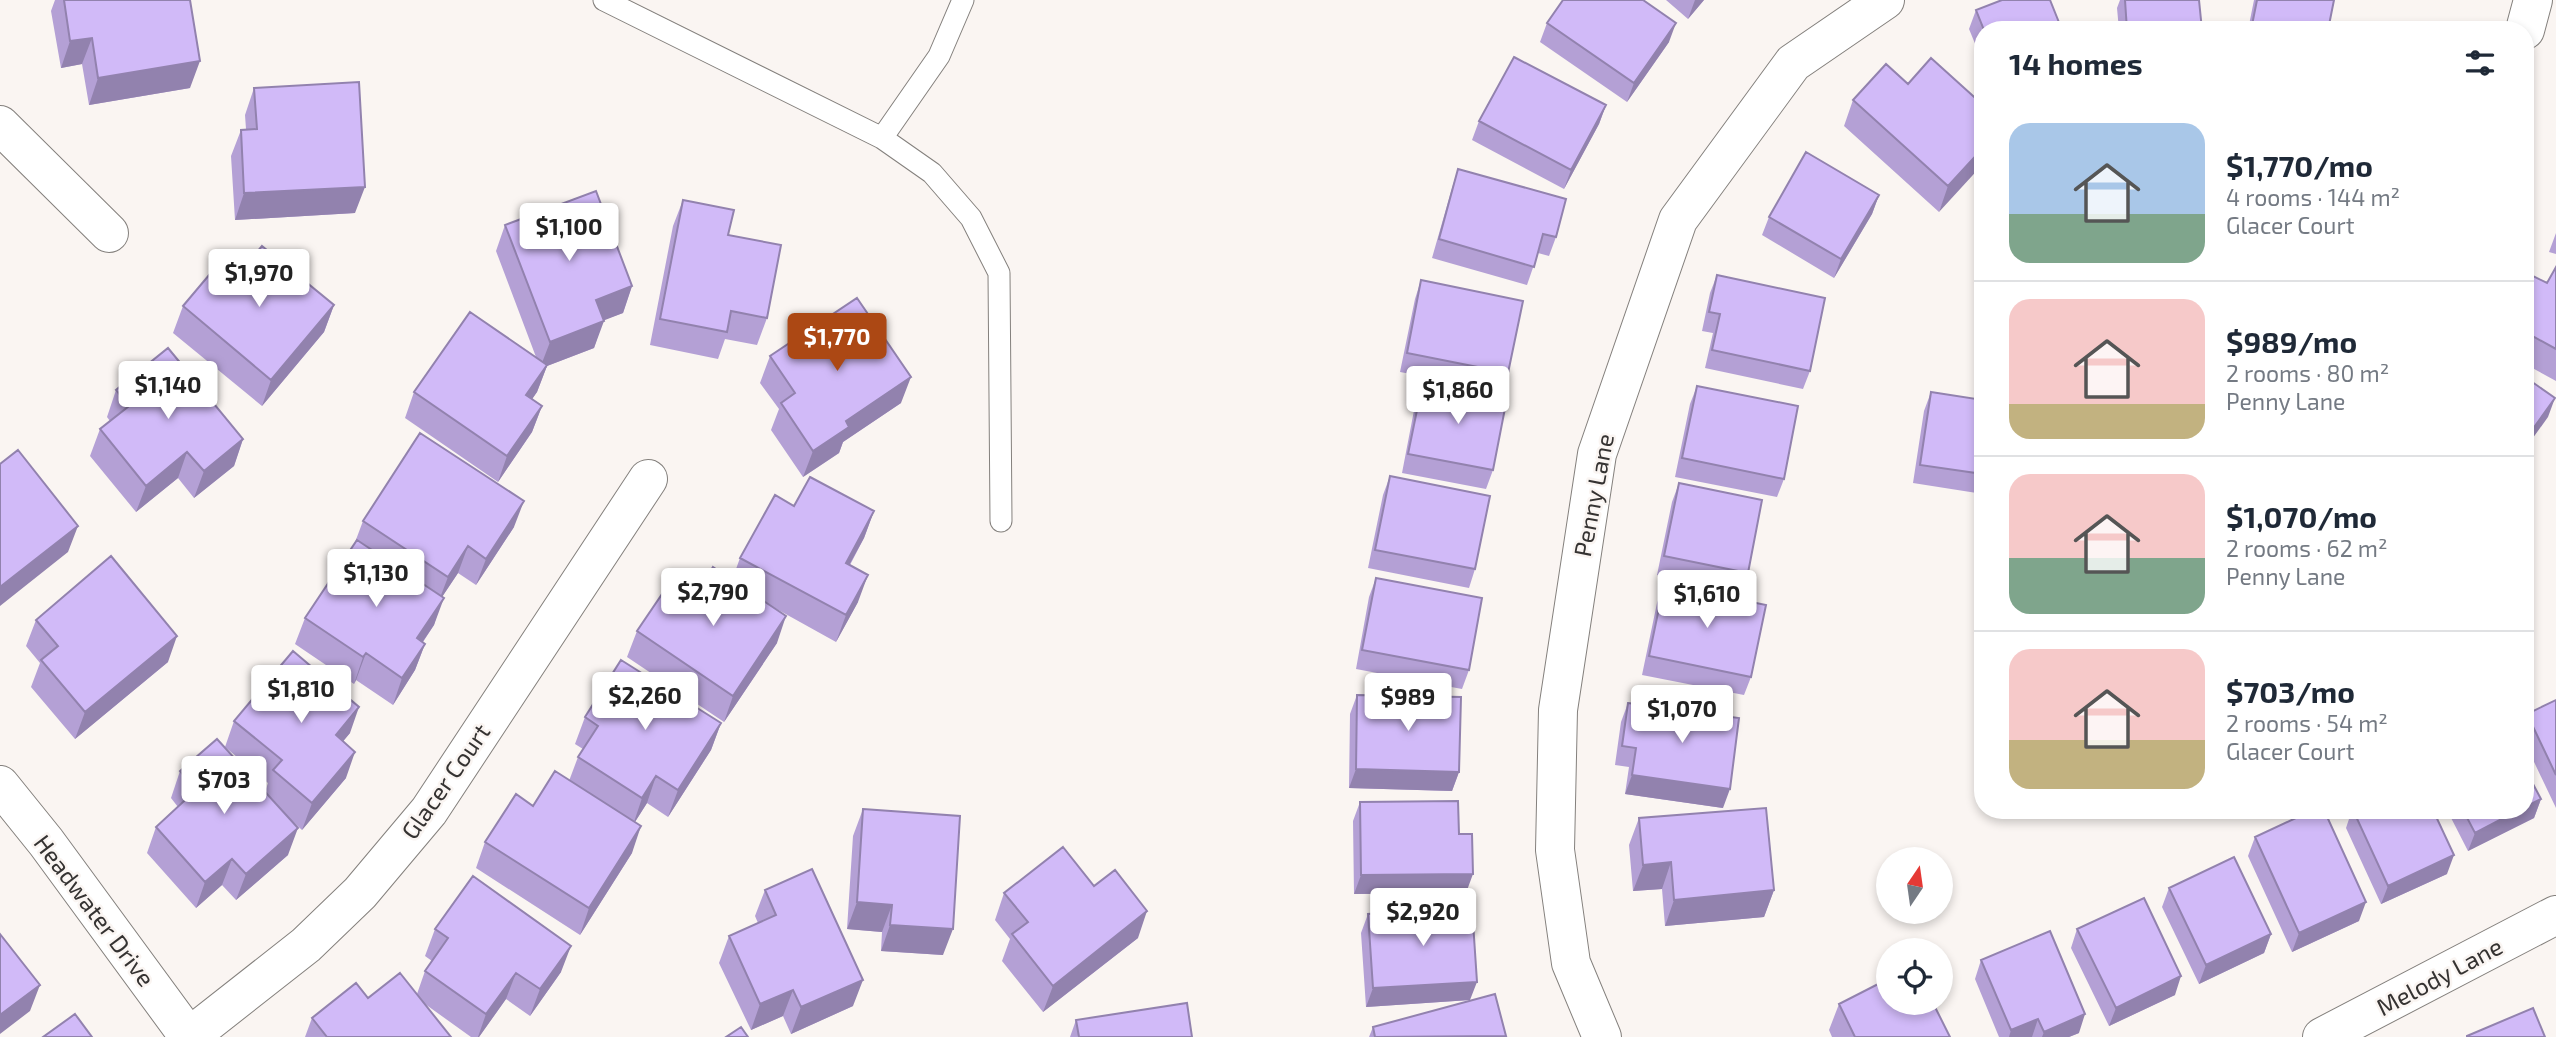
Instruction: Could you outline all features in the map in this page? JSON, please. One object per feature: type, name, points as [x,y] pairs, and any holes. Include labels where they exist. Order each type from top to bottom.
[{"type":"street","name":"Penny Lane","points":[[1602,1037],[1571,963],[1555,850],[1558,710],[1597,454],[1678,220],[1793,63],[1885,0]]},
{"type":"street","points":[[2527,21],[2533,0]]},
{"type":"street","points":[[0,125],[109,233]]},
{"type":"street","name":"Glacer Court","points":[[189,1037],[306,945],[360,893],[429,811],[648,479]]},
{"type":"street","name":"Headwater Drive","points":[[0,785],[46,842],[189,1037]]},
{"type":"street","name":"Melody Lane","points":[[2322,1037],[2556,915]]},
{"type":"lane","points":[[604,0],[882,138],[932,173],[971,218],[999,273],[1001,521]]},
{"type":"lane","points":[[882,138],[939,56],[963,0]]},
{"type":"building","points":[[64,0],[190,0],[200,61],[98,78],[92,38],[70,41]]},
{"type":"building","points":[[1563,0],[1643,0],[1676,23],[1634,83],[1547,23]]},
{"type":"building","points":[[2002,0],[2050,0],[2058,21],[1980,21],[1976,10]]},
{"type":"building","points":[[2125,0],[2199,0],[2201,21],[2126,21]]},
{"type":"building","points":[[2257,0],[2334,0],[2330,21],[2253,21]]},
{"type":"building","points":[[1514,57],[1606,105],[1571,170],[1479,121]]},
{"type":"building","points":[[1931,58],[1974,97],[1974,158],[1948,186],[1853,100],[1886,64],[1908,84]]},
{"type":"building","points":[[359,82],[365,187],[244,193],[241,130],[257,129],[254,88]]},
{"type":"building","points":[[1806,152],[1879,195],[1841,259],[1769,217]]},
{"type":"building","points":[[1458,169],[1566,199],[1556,237],[1543,234],[1534,267],[1439,239]]},
{"type":"building","points":[[596,191],[632,286],[596,300],[604,321],[550,342],[505,225]]},
{"type":"building","points":[[683,200],[734,210],[728,235],[781,245],[767,318],[731,311],[727,332],[660,319]]},
{"type":"building","points":[[262,246],[334,305],[271,380],[183,306],[225,256],[243,269]]},
{"type":"building","points":[[2556,267],[2556,349],[2534,337],[2534,276],[2547,283]]},
{"type":"building","points":[[1717,275],[1825,298],[1810,371],[1712,350],[1720,314],[1709,312]]},
{"type":"building","points":[[1421,280],[1523,301],[1508,373],[1407,353]]},
{"type":"building","points":[[857,298],[911,377],[846,421],[849,427],[813,451],[781,403],[795,393],[770,356]]},
{"type":"building","points":[[470,312],[547,365],[526,395],[542,406],[507,456],[414,392]]},
{"type":"building","points":[[168,348],[243,439],[204,471],[187,452],[146,486],[100,429],[129,406],[116,390]]},
{"type":"building","points":[[1423,381],[1507,398],[1493,470],[1408,454]]},
{"type":"building","points":[[2534,383],[2555,398],[2534,427]]},
{"type":"building","points":[[1697,386],[1798,406],[1784,479],[1682,458]]},
{"type":"building","points":[[1931,392],[1974,399],[1974,473],[1920,465]]},
{"type":"building","points":[[420,433],[524,501],[486,559],[468,546],[448,577],[363,521]]},
{"type":"building","points":[[18,450],[78,526],[0,587],[0,464]]},
{"type":"building","points":[[1390,476],[1490,496],[1475,569],[1375,550]]},
{"type":"building","points":[[810,477],[874,511],[846,563],[868,575],[846,615],[740,558],[775,495],[794,506]]},
{"type":"building","points":[[1679,483],[1762,500],[1748,573],[1664,556]]},
{"type":"building","points":[[357,540],[444,598],[417,638],[425,644],[402,678],[366,653],[363,657],[305,618]]},
{"type":"building","points":[[111,556],[177,636],[85,712],[41,660],[58,646],[36,620]]},
{"type":"building","points":[[713,567],[786,616],[733,696],[637,631],[675,575],[698,591]]},
{"type":"building","points":[[1376,578],[1482,598],[1469,670],[1362,650]]},
{"type":"building","points":[[1664,584],[1766,605],[1751,677],[1649,656]]},
{"type":"building","points":[[293,651],[359,707],[336,735],[355,752],[312,803],[273,770],[282,760],[234,721]]},
{"type":"building","points":[[621,660],[721,723],[678,790],[656,776],[642,798],[578,757],[598,726],[585,717]]},
{"type":"building","points":[[1357,695],[1461,697],[1459,772],[1356,769]]},
{"type":"building","points":[[2556,700],[2556,775],[2534,729],[2534,711]]},
{"type":"building","points":[[1628,703],[1739,718],[1730,789],[1632,775],[1636,748],[1622,746]]},
{"type":"building","points":[[217,739],[298,828],[246,874],[232,859],[205,882],[156,827],[196,790],[180,771]]},
{"type":"building","points":[[555,771],[641,826],[589,908],[485,842],[516,794],[533,806]]},
{"type":"building","points":[[2534,786],[2541,799],[2534,802]]},
{"type":"building","points":[[1458,801],[1459,834],[1472,834],[1473,874],[1361,875],[1360,802]]},
{"type":"building","points":[[1766,808],[1774,890],[1674,900],[1671,862],[1643,865],[1639,818]]},
{"type":"building","points":[[863,809],[960,816],[953,929],[890,925],[892,905],[857,902]]},
{"type":"building","points":[[2294,819],[2328,819],[2366,902],[2299,933],[2255,837]]},
{"type":"building","points":[[2357,819],[2437,819],[2454,855],[2388,886]]},
{"type":"building","points":[[2468,819],[2502,819],[2475,833]]},
{"type":"building","points":[[1063,847],[1094,886],[1115,870],[1147,911],[1053,986],[1012,934],[1028,922],[1004,893]]},
{"type":"building","points":[[2234,857],[2271,934],[2206,965],[2169,888]]},
{"type":"building","points":[[812,869],[863,980],[801,1007],[793,990],[760,1004],[729,936],[776,915],[765,890]]},
{"type":"building","points":[[473,876],[571,946],[540,989],[516,973],[486,1014],[425,971],[448,938],[435,929]]},
{"type":"building","points":[[2144,898],[2181,976],[2116,1008],[2077,929]]},
{"type":"building","points":[[1472,907],[1477,982],[1373,988],[1368,914]]},
{"type":"building","points":[[2050,931],[2085,1014],[2044,1032],[2038,1019],[2011,1030],[1981,960]]},
{"type":"building","points":[[0,934],[40,985],[0,1015]]},
{"type":"building","points":[[400,973],[451,1037],[327,1037],[312,1018],[356,983],[368,998]]},
{"type":"building","points":[[1876,985],[1876,1015],[1939,1015],[1950,1037],[1855,1037],[1839,1004]]},
{"type":"building","points":[[1495,994],[1506,1036],[1375,1037],[1373,1027]]},
{"type":"building","points":[[1187,1003],[1192,1037],[1079,1037],[1076,1020]]},
{"type":"building","points":[[2533,1008],[2545,1037],[2467,1037],[2467,1036]]},
{"type":"building","points":[[75,1014],[92,1037],[43,1037]]},
{"type":"building","points":[[741,1027],[748,1037],[726,1037]]}]
